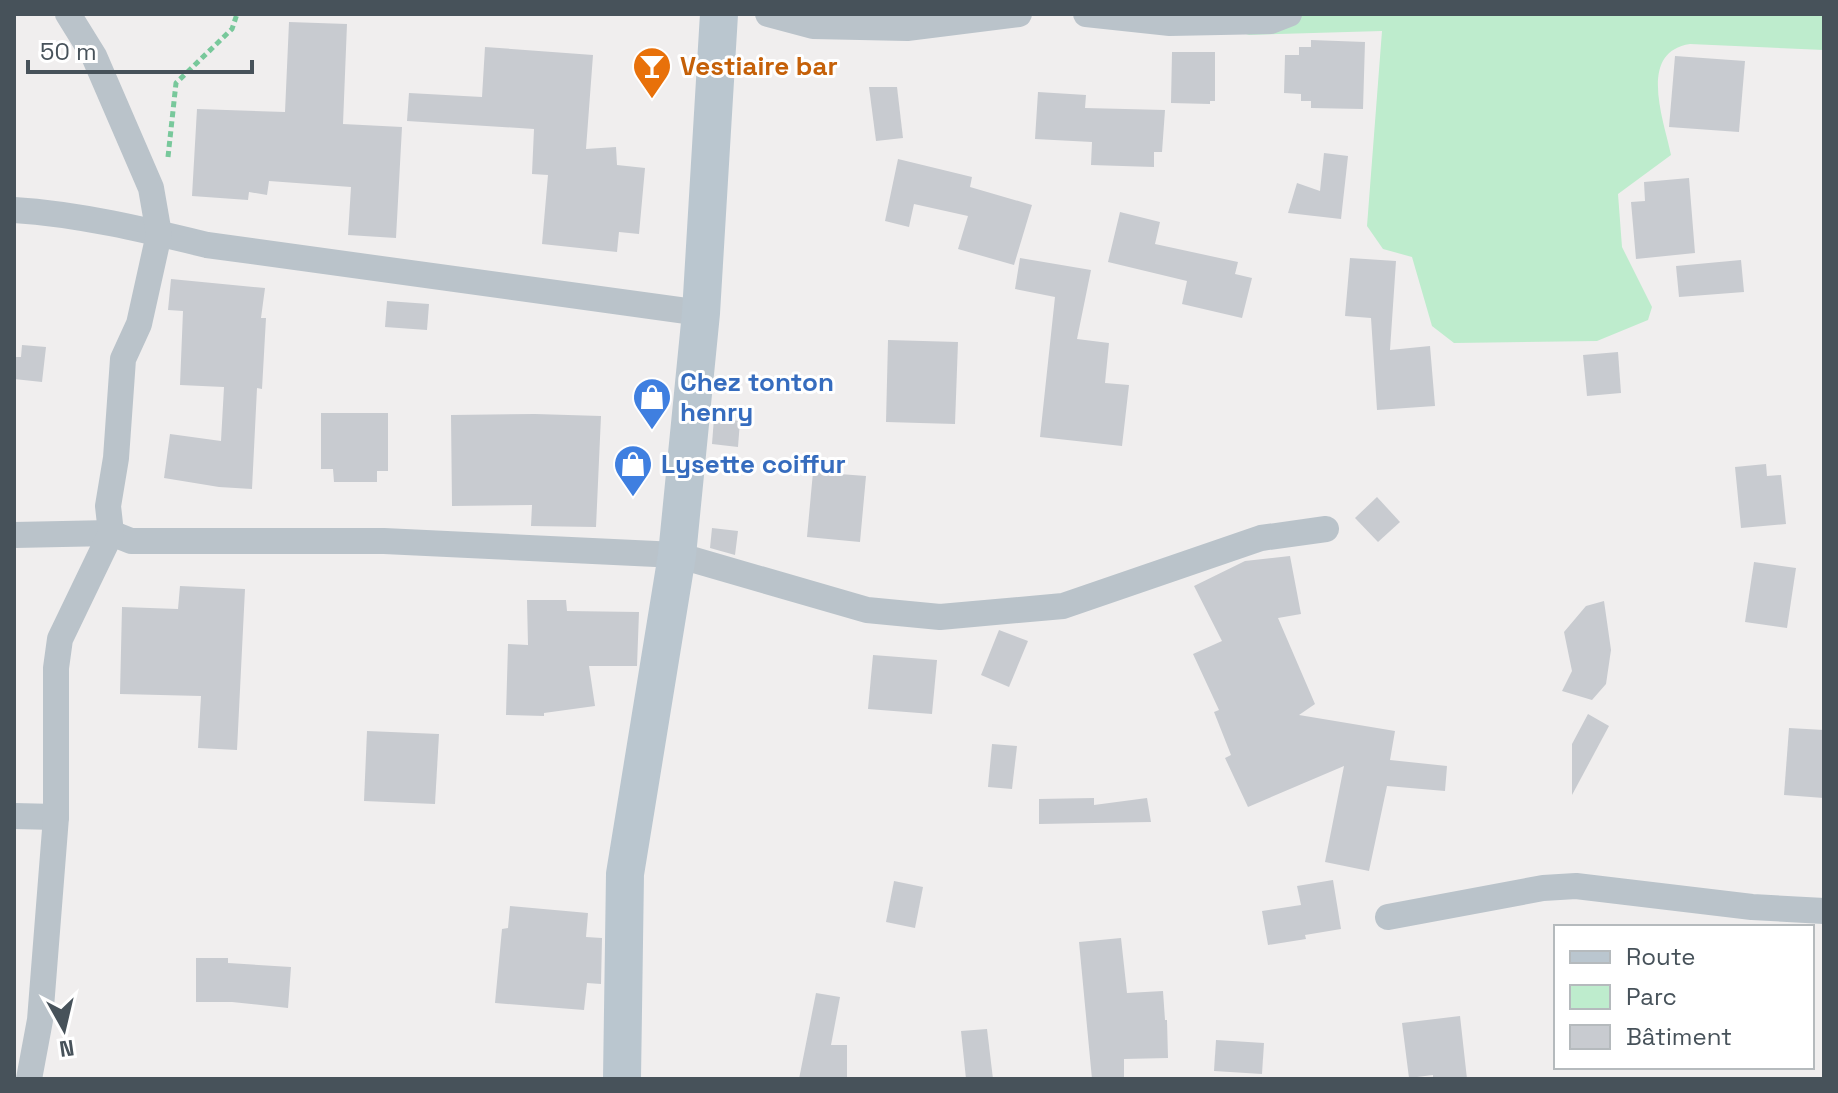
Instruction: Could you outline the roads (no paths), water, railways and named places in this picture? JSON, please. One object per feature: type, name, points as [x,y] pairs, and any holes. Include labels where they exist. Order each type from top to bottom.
[{"type":"street","points":[[26,1077],[40,1020],[56,817],[56,668],[60,639],[111,533],[108,506],[116,458],[123,359],[139,324],[159,234],[151,188],[94,56],[68,14]]},
{"type":"street","points":[[622,1079],[625,874],[677,555],[701,313],[719,14]]},
{"type":"street","points":[[768,14],[813,26],[907,28],[1019,14]]},
{"type":"street","points":[[1086,14],[1170,23],[1271,21],[1289,14]]},
{"type":"street","points":[[14,210],[207,245],[701,313]]},
{"type":"street","points":[[14,535],[111,533],[131,541],[384,541],[677,555],[867,610],[940,617],[1063,606],[1261,538],[1326,529]]},
{"type":"street","points":[[14,816],[56,817]]},
{"type":"street","points":[[1388,917],[1543,888],[1576,886],[1752,907],[1824,911]]},
{"type":"place","name":"Vestiaire bar","points":[[652,100]]},
{"type":"place","name":"Chez tonton henry","points":[[652,431]]},
{"type":"place","name":"Lysette coiffur","points":[[633,498]]}]
